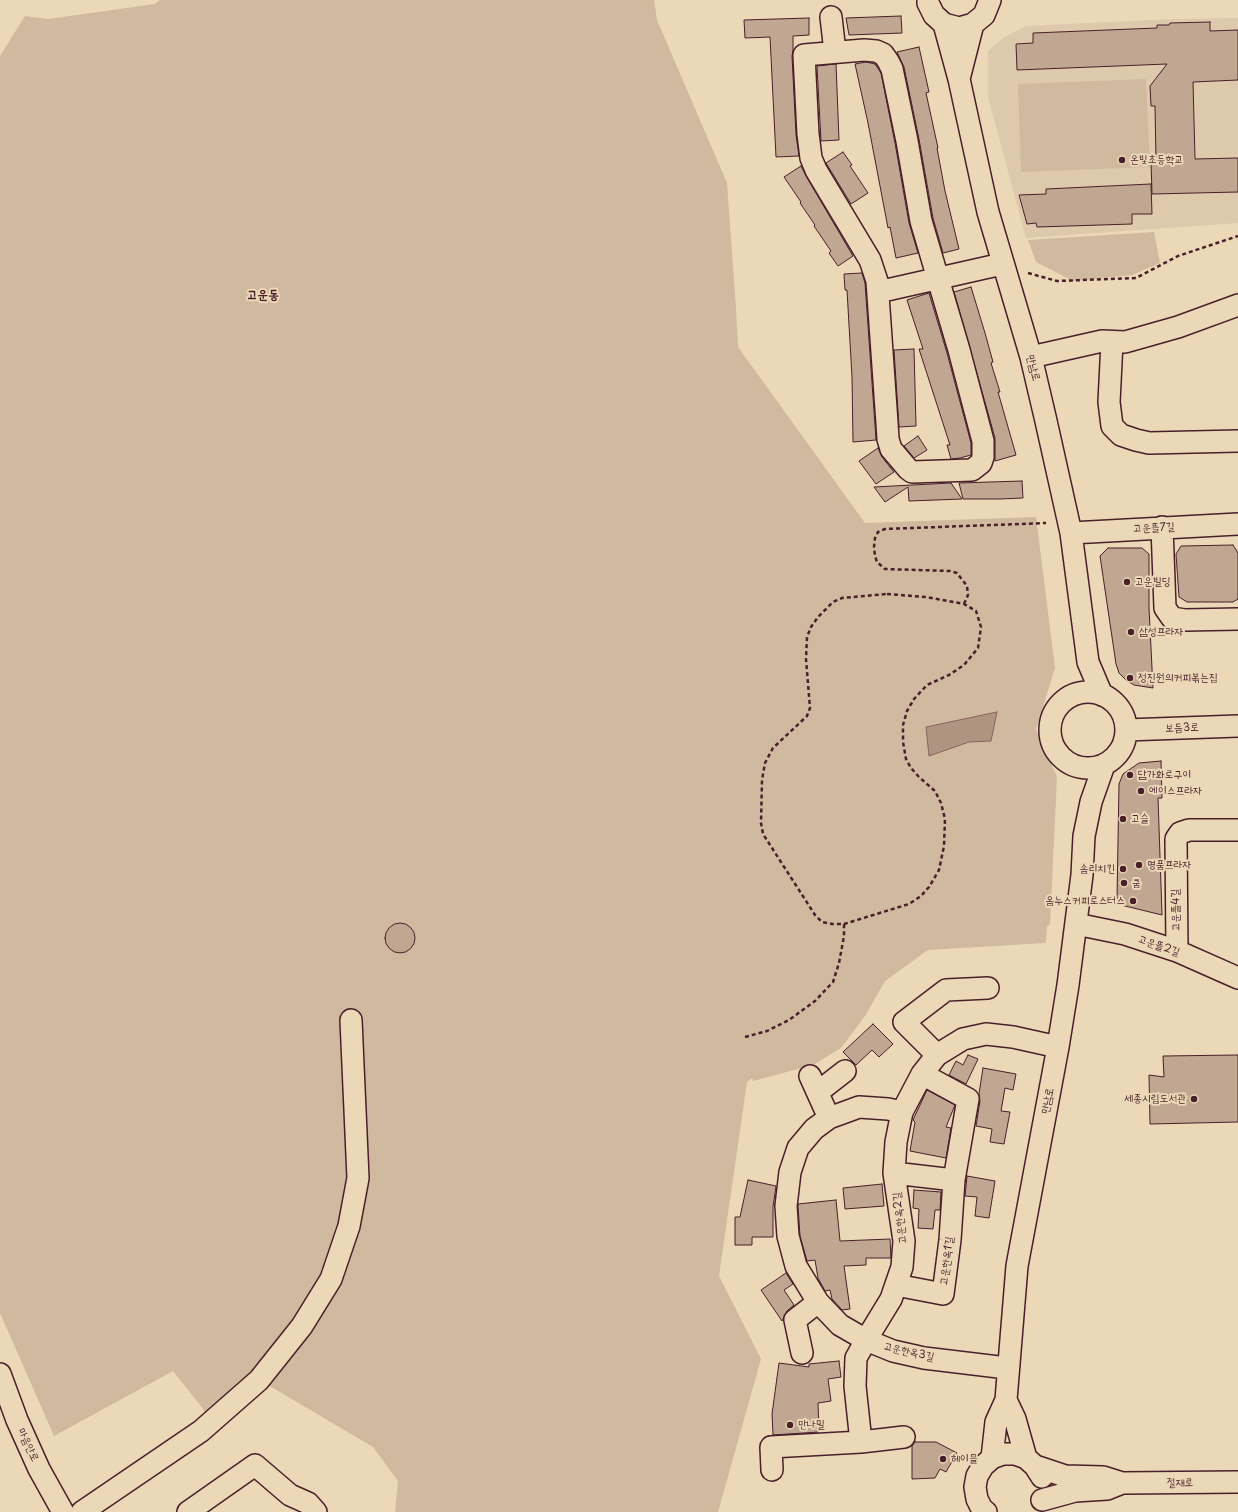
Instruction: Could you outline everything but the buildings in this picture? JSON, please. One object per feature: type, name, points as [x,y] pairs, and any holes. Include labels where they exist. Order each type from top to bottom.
[{"type":"street","points":[[928,0],[928,4],[934,15],[944,24],[959,28],[973,24],[984,15],[990,0]]},
{"type":"street","points":[[831,17],[835,52]]},
{"type":"street","name":"만남로","points":[[944,24],[959,79],[988,212],[1002,264],[1031,357],[1071,533],[1088,662],[1102,695]]},
{"type":"street","points":[[959,79],[973,24]]},
{"type":"street","points":[[876,51],[883,54],[892,69],[921,221],[959,350],[983,441],[983,457],[981,463],[972,470],[912,472],[903,464],[891,449],[886,423],[877,280],[870,260],[813,165],[809,149],[804,55],[835,52],[876,51]]},
{"type":"street","points":[[878,292],[1002,264]]},
{"type":"street","points":[[1031,357],[1102,341],[1125,342],[1178,327],[1238,305]]},
{"type":"street","points":[[1112,342],[1109,402],[1112,426],[1121,435],[1136,440],[1149,442],[1238,441]]},
{"type":"street","name":"고운뜰7길","points":[[1071,533],[1238,524]]},
{"type":"street","points":[[1162,527],[1165,608],[1172,618],[1185,620],[1238,619]]},
{"type":"street","points":[[1066,699],[1077,694],[1090,692],[1102,695],[1112,701],[1119,709],[1124,719],[1126,730],[1120,751],[1113,759],[1104,765],[1092,768],[1080,768],[1069,764],[1059,756],[1052,745],[1049,733],[1051,720],[1056,708],[1066,699],[1088,662]]},
{"type":"street","name":"보듬3로","points":[[1126,730],[1238,726]]},
{"type":"street","points":[[1069,764],[1091,802]]},
{"type":"street","name":"만남로","points":[[1006,1400],[1007,1368],[1017,1266],[1058,1047],[1082,876],[1084,836],[1091,802],[1104,765]]},
{"type":"street","name":"고운뜰4길","points":[[1177,951],[1176,839],[1180,833],[1188,830],[1238,830]]},
{"type":"street","name":"고운뜰2길","points":[[1076,924],[1125,934],[1177,951],[1238,978]]},
{"type":"street","points":[[937,1055],[904,1022],[946,990],[988,988]]},
{"type":"street","points":[[82,1512],[201,1431],[259,1380],[302,1326],[331,1278],[350,1226],[358,1178],[351,1020]]},
{"type":"street","name":"고운한옥2길","points":[[861,1442],[855,1386],[856,1358],[891,1299],[902,1268],[904,1241],[894,1173],[896,1142],[902,1112],[922,1074],[937,1055],[962,1039],[986,1034],[1013,1037],[1058,1047]]},
{"type":"street","points":[[829,1118],[814,1084],[845,1071]]},
{"type":"street","name":"고운한옥1길","points":[[896,1285],[943,1294],[950,1240],[954,1180],[968,1099],[922,1074]]},
{"type":"street","name":"고운한옥3길","points":[[902,1112],[888,1108],[859,1107],[829,1118],[814,1130],[798,1148],[790,1172],[786,1206],[788,1236],[796,1266],[818,1302],[840,1325],[866,1340],[893,1351],[924,1358],[1007,1368]]},
{"type":"street","points":[[894,1173],[954,1180]]},
{"type":"street","points":[[802,1353],[795,1320],[818,1302]]},
{"type":"street","name":"마음안로","points":[[1,1382],[39,1469],[63,1512]]},
{"type":"street","points":[[992,1458],[996,1422],[1006,1400]]},
{"type":"street","points":[[1006,1400],[1015,1419],[1031,1462],[1041,1474],[1043,1484],[1038,1506]]},
{"type":"street","points":[[772,1470],[771,1447],[904,1438]]},
{"type":"street","points":[[986,1512],[982,1509],[977,1499],[975,1487],[977,1476],[983,1466],[992,1458],[1003,1454],[1015,1454],[1065,1476],[1103,1477],[1122,1483]]},
{"type":"street","points":[[188,1512],[255,1465],[290,1495],[308,1503],[316,1512]]},
{"type":"street","name":"절재로","points":[[1122,1483],[1238,1482]]},
{"type":"street","points":[[1038,1506],[1068,1492],[1107,1489],[1122,1483]]},
{"type":"path","points":[[1028,273],[1057,282],[1136,278],[1178,256],[1238,236]]},
{"type":"path","points":[[964,604],[968,595],[967,586],[957,574],[950,571],[885,569],[877,562],[875,556],[874,542],[878,532],[885,529],[1046,523]]},
{"type":"path","points":[[887,594],[926,597],[964,604],[976,611],[981,627],[978,648],[964,665],[949,675],[927,685],[914,699],[907,711],[903,725],[903,742],[906,759],[918,777],[935,791],[942,803],[945,820],[944,846],[939,870],[929,887],[921,896],[909,904],[844,924],[822,922],[815,915],[766,840],[761,823],[762,780],[765,763],[773,748],[801,723],[807,716],[810,708],[806,659],[807,637],[811,627],[818,617],[833,602],[842,598],[887,594]]},
{"type":"path","points":[[745,1037],[767,1031],[789,1020],[815,1001],[833,982],[839,963],[844,936],[844,924]]},
{"type":"shaded area","points":[[160,0],[654,0],[657,20],[727,183],[738,347],[865,523],[1036,517],[1055,668],[1036,729],[1057,777],[1050,925],[1047,926],[1046,943],[928,950],[885,981],[865,1016],[841,1048],[813,1065],[753,1081],[752,1078],[747,1082],[719,1276],[761,1359],[718,1512],[395,1512],[398,1481],[373,1447],[268,1385],[207,1414],[173,1371],[54,1436],[0,1313],[0,56],[25,16],[48,19],[155,4]]},
{"type":"shaded area","name":"온빛초등학교","points":[[1238,18],[1238,223],[1026,238],[988,97],[988,51],[1003,38],[1026,26],[1172,19]]},
{"type":"shaded area","points":[[1146,79],[1150,167],[1021,172],[1018,84]]},
{"type":"shaded area","points":[[1154,232],[1160,263],[1132,275],[1073,281],[1036,262],[1028,240]]},
{"type":"shaded area","points":[[997,712],[991,741],[969,742],[929,756],[926,727]]},
{"type":"place","name":"온빛초등학교","points":[[1122,160]]},
{"type":"place","name":"고운빌딩","points":[[1127,582]]},
{"type":"place","name":"삼성프라자","points":[[1131,632]]},
{"type":"place","name":"정진원의커피볶는집","points":[[1130,678]]},
{"type":"place","name":"담가화로구이","points":[[1130,775]]},
{"type":"place","name":"에이스프라자","points":[[1141,791]]},
{"type":"place","name":"고슬","points":[[1123,819]]},
{"type":"place","name":"명품프라자","points":[[1139,865]]},
{"type":"place","name":"솜리치킨","points":[[1123,869]]},
{"type":"place","name":"쿰","points":[[1124,883]]},
{"type":"place","name":"옴누스커피로스터스","points":[[1133,901]]},
{"type":"place","name":"세종시립도서관","points":[[1194,1099]]},
{"type":"place","name":"만나밀","points":[[790,1425]]},
{"type":"place","name":"헤이믈","points":[[943,1459]]},
{"type":"district","name":"고운동","points":[[263,295]]}]
